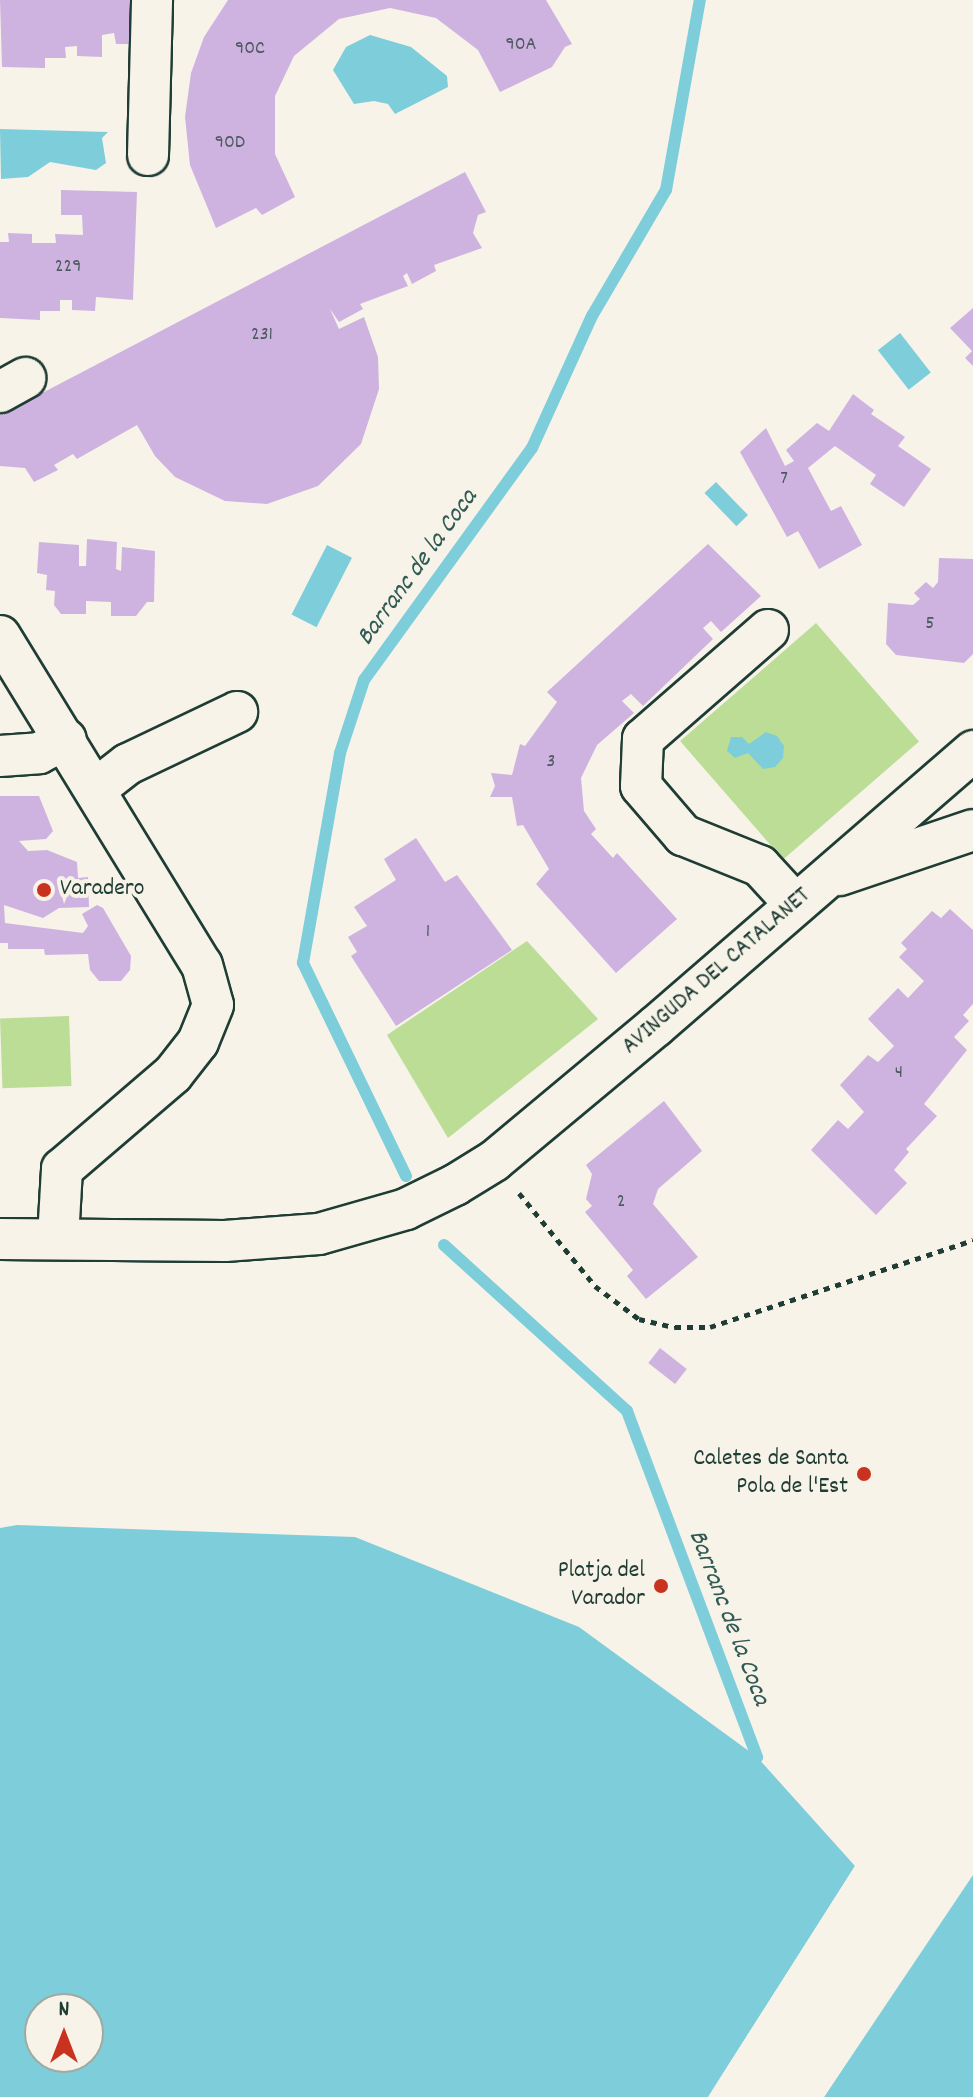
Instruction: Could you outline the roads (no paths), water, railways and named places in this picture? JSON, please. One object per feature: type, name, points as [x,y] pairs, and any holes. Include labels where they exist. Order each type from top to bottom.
[{"type":"street","points":[[148,155],[152,0]]},
{"type":"street","points":[[768,630],[643,739],[641,786],[683,835],[760,866],[808,893],[973,830],[962,760]]},
{"type":"street","points":[[0,636],[97,788],[202,965],[213,1005],[198,1042],[173,1074],[62,1169],[58,1239]]},
{"type":"street","points":[[97,788],[128,764],[237,712]]},
{"type":"street","points":[[0,756],[39,753],[66,739]]},
{"type":"street","name":"AVINGUDA DEL CATALANET","points":[[0,1239],[225,1241],[319,1234],[406,1209],[455,1185],[494,1161],[962,760]]},
{"type":"water","points":[[370,35],[411,47],[447,76],[448,87],[395,114],[388,104],[374,101],[354,104],[333,70],[346,47]]},
{"type":"water","points":[[0,129],[108,132],[102,138],[106,163],[96,170],[50,162],[28,177],[1,179]]},
{"type":"water","points":[[900,333],[931,372],[909,390],[878,350]]},
{"type":"water","points":[[716,482],[748,515],[736,526],[704,493]]},
{"type":"water","points":[[327,545],[352,558],[317,627],[292,614]]},
{"type":"water","points":[[766,732],[777,736],[784,746],[783,758],[775,767],[763,769],[748,753],[735,758],[727,751],[731,737],[742,737],[749,744]]},
{"type":"water","points":[[17,1525],[355,1537],[579,1627],[757,1757],[855,1866],[708,2097],[0,2097],[0,1528]]},
{"type":"water","points":[[973,1875],[973,2097],[824,2097]]},
{"type":"waterway","name":"Barranc de la Coca","points":[[406,1176],[303,963],[340,753],[364,680],[532,448],[592,316],[666,190],[700,0]]},
{"type":"waterway","name":"Barranc de la Coca","points":[[444,1245],[627,1411],[757,1757]]},
{"type":"place","name":"Varadero","points":[[44,890]]},
{"type":"place","name":"Caletes de Santa Pola de l'Est","points":[[864,1474]]},
{"type":"place","name":"Platja del Varador","points":[[661,1586]]}]
